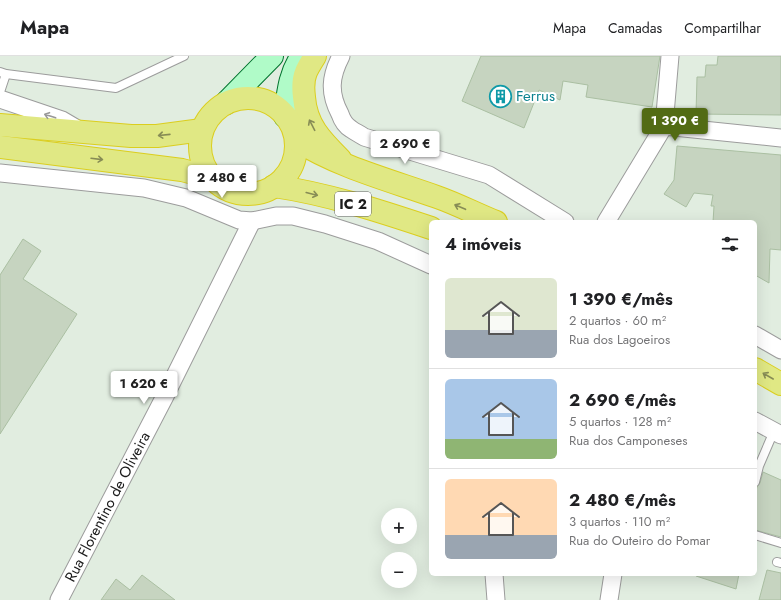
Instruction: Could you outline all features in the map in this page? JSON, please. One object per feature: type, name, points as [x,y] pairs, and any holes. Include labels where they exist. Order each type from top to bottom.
[{"type":"highway","points":[[315,56],[306,73],[303,89],[307,114],[313,128],[324,143],[346,165]]},
{"type":"highway","name":"IC 2","points":[[241,98],[258,99],[273,105],[285,116],[290,123],[296,140],[296,154],[291,167],[284,178],[274,186],[262,192],[248,194],[235,192],[222,187],[212,178],[205,167],[201,155],[200,142],[202,130],[212,114],[226,103],[241,98]]},
{"type":"highway","points":[[0,125],[131,136],[157,136],[202,130]]},
{"type":"highway","name":"IC 2","points":[[296,140],[323,156],[438,198],[491,220]]},
{"type":"highway","name":"IC 2","points":[[0,147],[182,170],[212,178]]},
{"type":"highway","name":"IC 2","points":[[274,186],[295,189],[372,209],[429,227]]},
{"type":"highway","points":[[757,369],[781,384]]},
{"type":"highway","points":[[757,387],[781,401]]},
{"type":"main road","points":[[226,103],[272,56]]},
{"type":"main road","points":[[285,116],[291,76],[302,56]]},
{"type":"street","points":[[341,56],[334,68],[331,83],[334,102],[342,119],[350,128],[364,137],[489,174],[562,220]]},
{"type":"street","points":[[607,220],[664,126],[670,56]]},
{"type":"street","points":[[0,98],[62,120],[85,133]]},
{"type":"street","points":[[664,126],[781,138]]},
{"type":"street","points":[[0,173],[144,188],[186,198],[239,220],[252,221],[276,216],[293,216],[325,224],[378,241],[429,264]]},
{"type":"street","name":"Rua Florentino de Oliveira","points":[[59,600],[164,398],[252,221]]},
{"type":"street","points":[[757,336],[781,350]]},
{"type":"street","points":[[757,424],[778,433]]},
{"type":"street","points":[[494,576],[496,600]]},
{"type":"street","points":[[609,600],[613,576]]},
{"type":"lane","points":[[0,92],[3,73],[116,88],[184,56]]},
{"type":"lane","points":[[757,474],[759,466],[778,433]]},
{"type":"lane","points":[[757,536],[781,543]]},
{"type":"building","points":[[481,56],[660,56],[652,107],[586,97],[588,85],[563,81],[560,100],[539,90],[524,128],[462,101]]},
{"type":"building","points":[[718,56],[781,56],[781,115],[696,114],[697,77],[705,77],[706,65],[717,65]]},
{"type":"building","points":[[677,146],[781,155],[781,250],[770,249],[769,283],[757,276],[757,220],[713,220],[714,206],[711,206],[713,195],[694,193],[686,207],[664,194],[674,180]]},
{"type":"building","points":[[23,239],[41,251],[23,279],[77,314],[0,434],[0,275]]},
{"type":"building","points":[[763,472],[781,480],[781,537],[757,531],[757,487],[760,483]]},
{"type":"building","points":[[767,570],[781,573],[781,600],[759,600]]},
{"type":"building","points":[[142,575],[175,600],[101,600],[116,579],[130,590]]},
{"type":"building","points":[[696,576],[739,576],[736,589]]},
{"type":"place","name":"Ferrus","points":[[500,96]]}]
